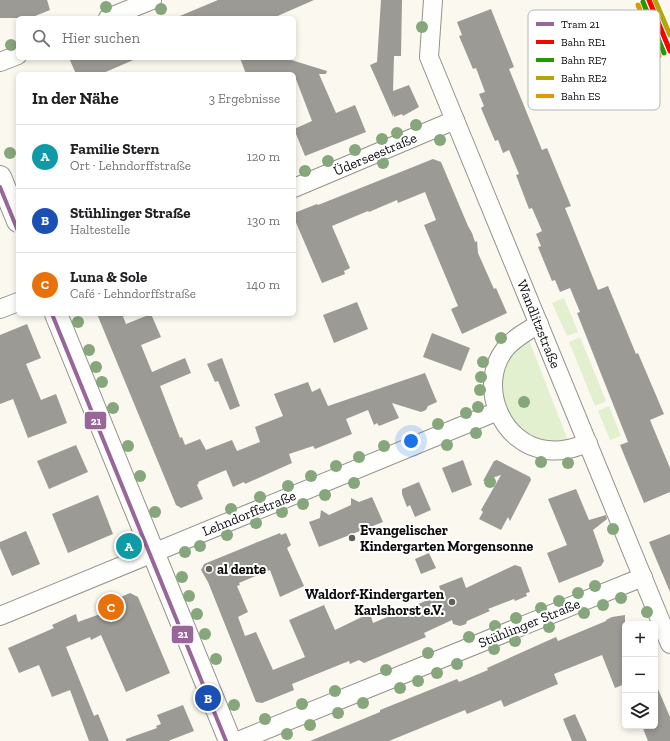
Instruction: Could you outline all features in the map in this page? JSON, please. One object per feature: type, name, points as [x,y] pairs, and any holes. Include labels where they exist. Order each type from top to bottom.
[{"type":"street","points":[[113,16],[152,0]]},
{"type":"street","name":"Wandlitzstraße","points":[[433,0],[429,57],[540,324],[670,644]]},
{"type":"street","points":[[0,62],[16,56]]},
{"type":"street","name":"Üderseestraße","points":[[296,187],[455,120]]},
{"type":"street","points":[[0,177],[16,216]]},
{"type":"street","points":[[0,309],[16,303]]},
{"type":"street","points":[[57,316],[230,741]]},
{"type":"street","points":[[540,324],[521,335],[505,349],[498,361],[494,375],[493,393],[498,411],[507,427],[520,440],[533,447],[546,450],[565,451],[588,443]]},
{"type":"street","name":"Lehndorffstraße","points":[[0,616],[498,411]]},
{"type":"street","name":"Stühlinger Straße","points":[[238,741],[643,577]]},
{"type":"green space","points":[[564,298],[578,332],[567,336],[552,303]]},
{"type":"green space","points":[[580,337],[606,401],[595,406],[569,342]]},
{"type":"green space","points":[[529,340],[569,443],[562,445],[527,437],[503,410],[501,374],[512,354]]},
{"type":"green space","points":[[537,341],[576,434],[574,435],[536,344]]},
{"type":"green space","points":[[609,406],[621,436],[610,440],[598,411]]},
{"type":"building","points":[[0,0],[47,0],[50,10],[35,16],[0,18]]},
{"type":"building","points":[[218,0],[314,0],[278,16],[180,16]]},
{"type":"building","points":[[381,0],[402,0],[401,56],[394,56],[393,91],[409,85],[419,107],[403,116],[402,114],[394,117],[393,113],[393,117],[370,65],[377,62]]},
{"type":"building","points":[[491,9],[514,67],[509,69],[542,150],[547,148],[571,206],[565,208],[598,290],[608,286],[636,354],[638,353],[664,414],[650,420],[670,468],[670,492],[644,503],[620,445],[628,442],[577,313],[580,312],[570,288],[560,292],[555,280],[552,281],[538,247],[541,246],[536,234],[542,231],[532,208],[529,209],[516,175],[519,174],[509,150],[503,153],[498,140],[495,141],[481,108],[484,106],[479,94],[485,92],[476,68],[473,69],[459,36],[462,35],[457,22]]},
{"type":"building","points":[[70,60],[133,60],[106,72],[75,72]]},
{"type":"building","points":[[241,60],[291,60],[327,71],[326,74],[319,74],[336,113],[355,105],[366,132],[305,156],[296,134],[296,128],[312,121],[296,79],[296,72],[245,72]]},
{"type":"building","points":[[433,159],[441,162],[475,242],[477,241],[478,253],[494,289],[496,288],[507,313],[462,334],[451,309],[458,306],[424,225],[436,220],[425,192],[398,203],[397,200],[332,226],[350,268],[344,271],[345,274],[322,283],[296,223],[296,212],[317,204],[318,205]]},
{"type":"building","points":[[357,302],[368,329],[334,343],[323,315]]},
{"type":"building","points":[[98,316],[123,316],[126,324],[146,316],[152,316],[161,337],[141,345],[152,372],[185,358],[191,373],[160,386],[180,438],[182,437],[185,445],[200,439],[206,450],[232,440],[237,451],[260,442],[255,427],[283,416],[274,394],[308,382],[312,392],[320,388],[328,406],[425,373],[437,402],[428,406],[426,410],[421,412],[392,403],[399,418],[379,426],[377,423],[374,425],[368,410],[346,419],[352,434],[315,449],[313,446],[289,454],[292,463],[245,484],[244,482],[233,487],[226,470],[198,482],[199,483],[197,485],[203,499],[181,508],[176,505]]},
{"type":"building","points":[[27,324],[41,358],[26,364],[41,400],[56,394],[67,423],[28,438],[13,399],[0,404],[0,335]]},
{"type":"building","points":[[432,333],[470,348],[461,371],[423,357]]},
{"type":"building","points":[[222,358],[240,406],[230,410],[218,381],[215,382],[207,364]]},
{"type":"building","points":[[76,445],[88,472],[49,489],[37,461]]},
{"type":"building","points":[[463,460],[472,485],[452,493],[442,468]]},
{"type":"building","points":[[497,460],[530,477],[531,480],[510,521],[508,517],[501,530],[479,519],[483,512],[481,510],[501,475],[483,481],[494,461]]},
{"type":"building","points":[[419,482],[431,510],[415,517],[410,505],[407,507],[402,494],[402,489]]},
{"type":"building","points":[[576,489],[589,520],[606,515],[607,519],[593,530],[604,561],[601,566],[559,583],[547,553],[567,545],[548,499]]},
{"type":"building","points":[[98,495],[113,534],[68,553],[52,514]]},
{"type":"building","points":[[372,497],[383,522],[319,547],[309,522],[320,518],[321,510],[329,515],[351,505],[351,498],[359,502]]},
{"type":"building","points":[[26,531],[40,564],[12,576],[0,548],[0,542]]},
{"type":"building","points":[[280,533],[281,535],[286,533],[291,545],[287,548],[304,586],[280,597],[270,570],[239,583],[240,585],[237,586],[248,612],[238,617],[245,636],[256,632],[273,670],[305,657],[289,620],[324,605],[335,630],[370,613],[373,623],[442,594],[439,586],[462,577],[466,588],[515,565],[521,567],[530,592],[526,593],[527,596],[515,601],[514,599],[488,609],[490,611],[467,621],[466,624],[460,626],[453,624],[452,620],[424,633],[426,637],[364,663],[359,660],[350,664],[349,661],[292,684],[294,690],[262,703],[256,702],[208,582],[201,570],[204,564]]},
{"type":"building","points":[[670,534],[670,592],[649,542]]},
{"type":"building","points":[[429,553],[436,568],[421,574],[415,559]]},
{"type":"building","points":[[130,593],[138,597],[170,673],[126,692],[101,635],[91,640],[90,637],[66,647],[94,716],[98,714],[109,741],[89,741],[70,690],[52,697],[39,665],[19,673],[8,648],[54,628],[52,625],[76,614],[78,622],[103,613],[100,606]]},
{"type":"building","points":[[625,615],[625,621],[622,621],[622,685],[615,688],[602,655],[554,674],[558,684],[504,707],[501,700],[467,714],[465,710],[389,741],[310,741],[380,712],[380,710],[457,679],[459,682],[488,670],[487,668],[556,637],[558,641],[606,621],[612,617]]},
{"type":"building","points":[[658,689],[670,717],[670,741],[648,741],[643,729],[658,729]]},
{"type":"building","points":[[183,705],[194,731],[168,741],[126,741],[126,739],[157,728],[156,726],[161,724],[157,715]]},
{"type":"building","points":[[575,714],[587,741],[572,741],[563,719]]},
{"type":"tram line","name":"21","points":[[0,187],[16,226]]},
{"type":"tram line","name":"21","points":[[53,316],[226,741]]},
{"type":"rail line","name":"RE1","points":[[649,0],[653,10]]},
{"type":"rail line","name":"RE2","points":[[655,0],[659,10]]},
{"type":"rail line","name":"RE7","points":[[643,2],[646,10]]},
{"type":"rail line","name":"ES","points":[[638,5],[640,10]]},
{"type":"rail line","name":"RE2","points":[[660,12],[670,35]]},
{"type":"rail line","name":"RE1","points":[[660,27],[670,51]]},
{"type":"rail line","name":"RE7","points":[[660,43],[664,53]]},
{"type":"place","name":"Evangelischer Kindergarten Morgensonne","points":[[352,538]]},
{"type":"place","name":"Familie Stern","points":[[129,546]]},
{"type":"place","name":"al dente","points":[[209,569]]},
{"type":"place","name":"Waldorf-Kindergarten Karlshorst e.V.","points":[[452,602]]},
{"type":"place","name":"Luna & Sole","points":[[111,607]]},
{"type":"place","name":"Stühlinger Straße","points":[[208,698]]}]
